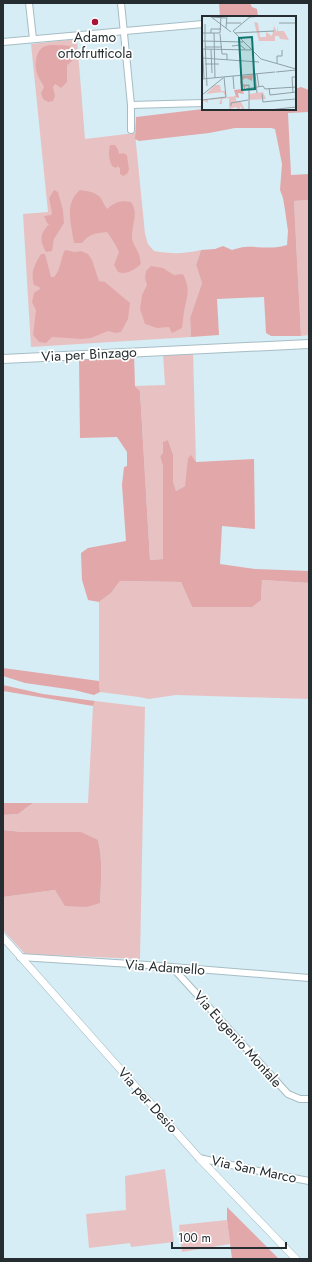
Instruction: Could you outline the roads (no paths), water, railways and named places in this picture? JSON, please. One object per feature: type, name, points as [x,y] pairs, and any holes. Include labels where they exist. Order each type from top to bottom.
[{"type":"main road","name":"Via per Binzago","points":[[3,359],[309,344]]},
{"type":"street","points":[[29,3],[33,39]]},
{"type":"street","points":[[121,3],[131,105],[131,130]]},
{"type":"street","points":[[3,42],[202,24]]},
{"type":"street","points":[[131,105],[202,103]]},
{"type":"street","name":"Via per Desio","points":[[3,937],[20,958],[199,1158],[296,1259]]},
{"type":"street","name":"Via Adamello","points":[[20,958],[172,967],[309,978]]},
{"type":"street","name":"Via Eugenio Montale","points":[[172,967],[288,1094],[300,1100],[309,1099]]},
{"type":"street","name":"Via San Marco","points":[[199,1158],[277,1175],[309,1180]]},
{"type":"place","name":"Adamo ortofrutticola","points":[[95,22]]}]
